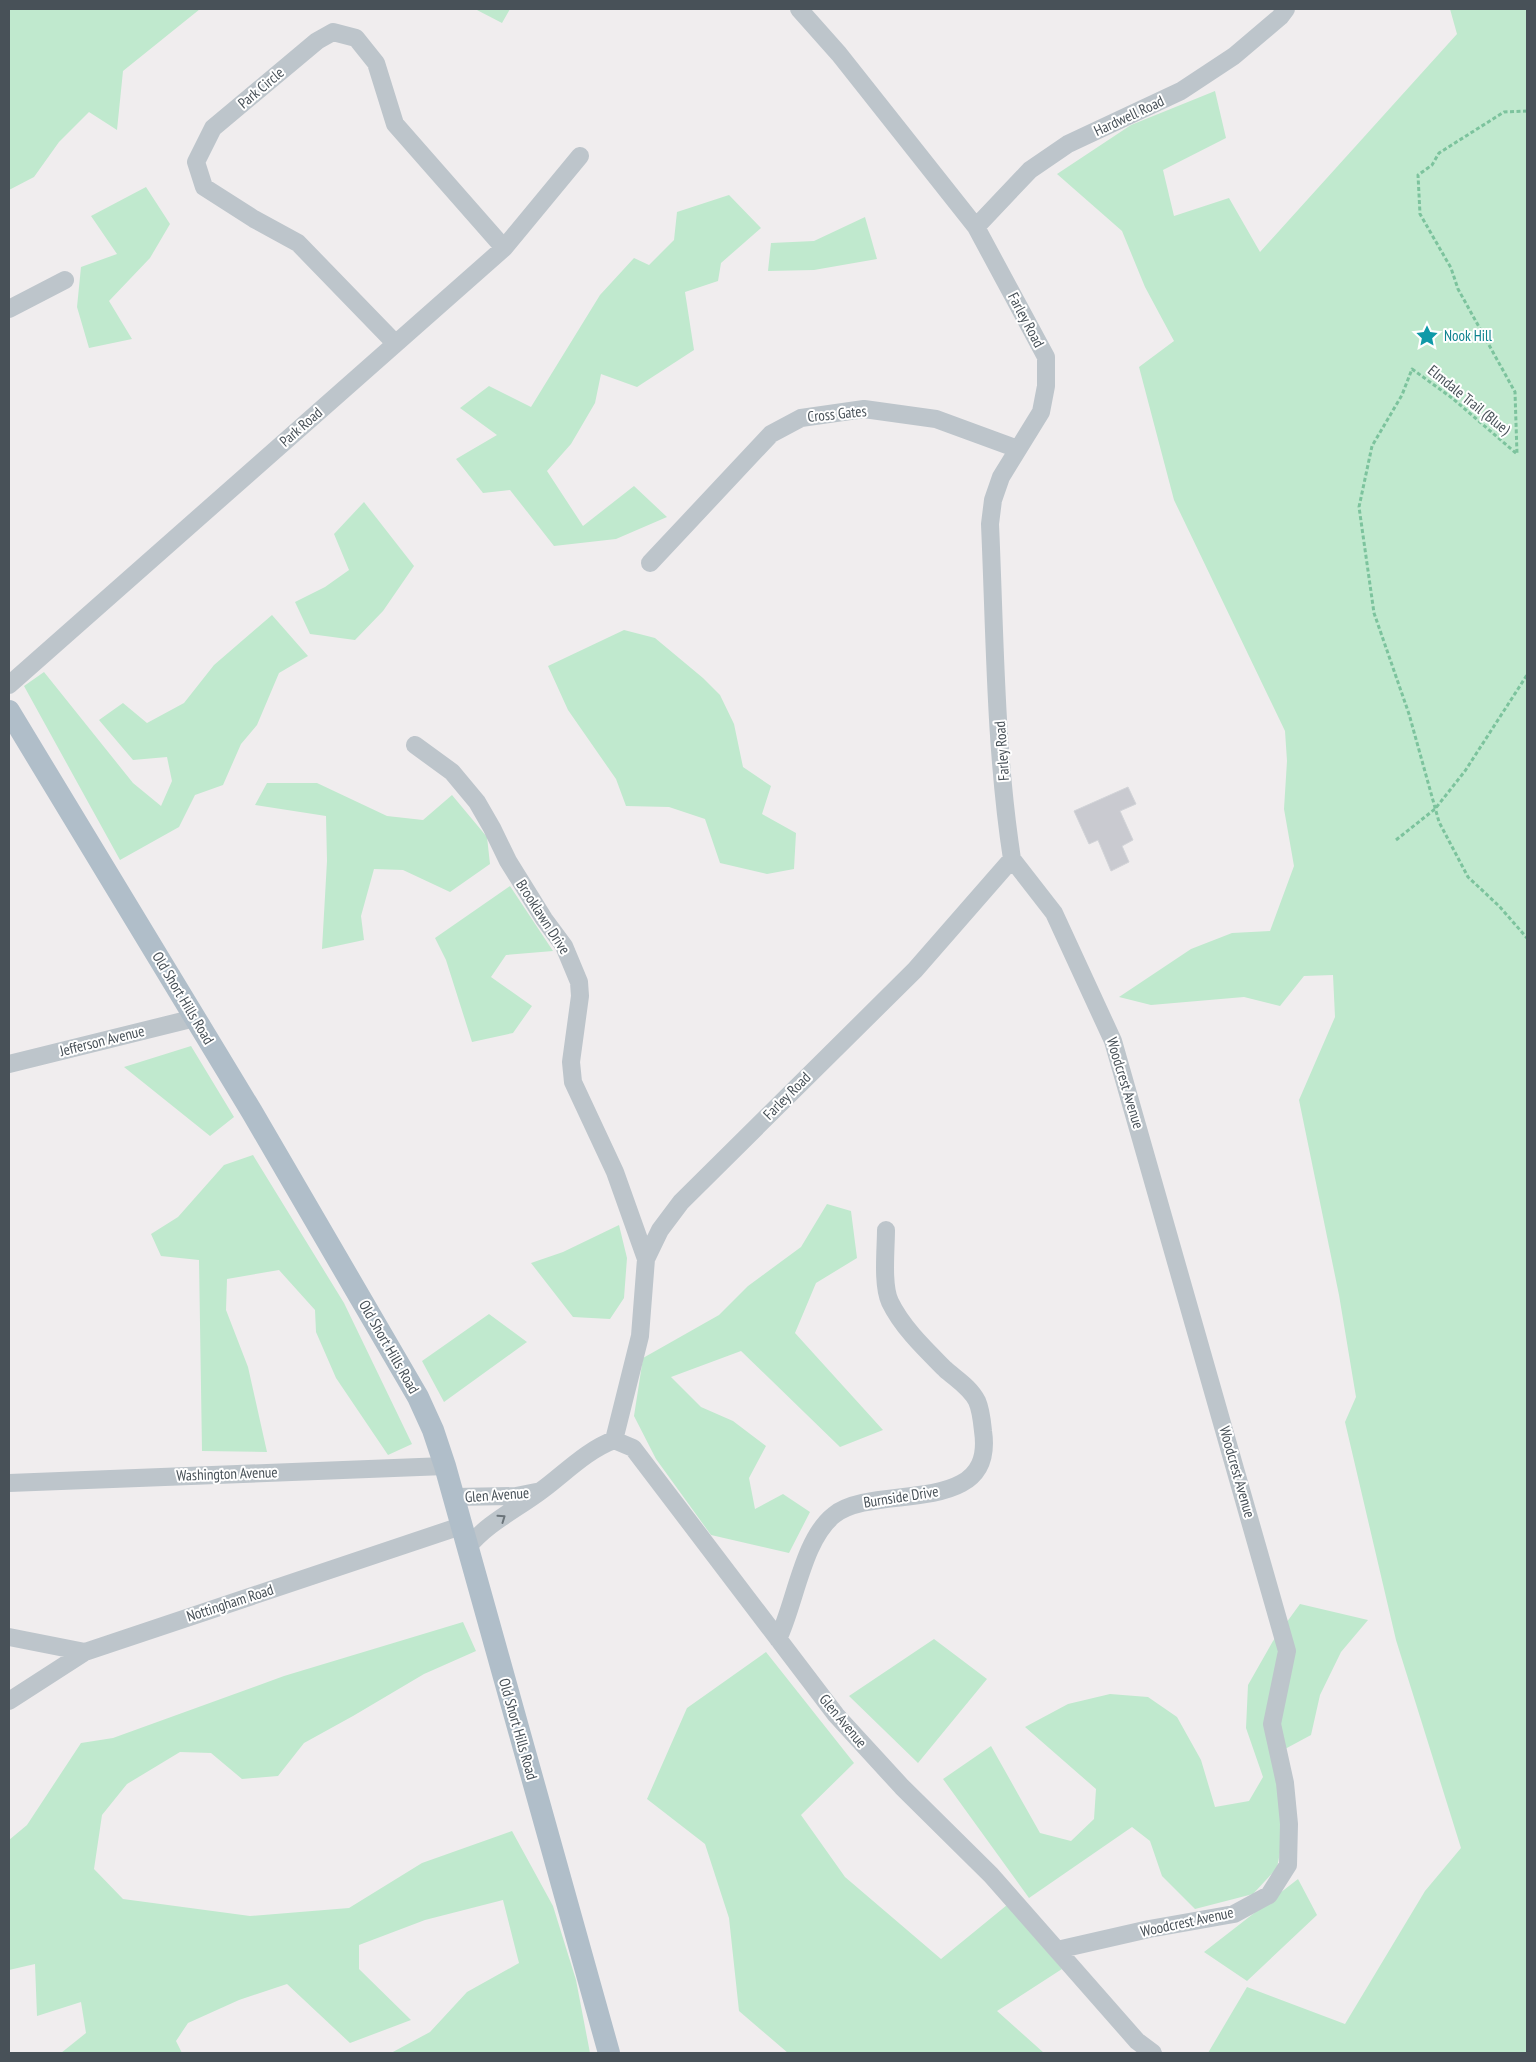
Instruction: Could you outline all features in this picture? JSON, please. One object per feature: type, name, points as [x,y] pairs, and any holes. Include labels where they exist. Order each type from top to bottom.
[{"type":"main road","name":"Old Short Hills Road","points":[[9,711],[195,1018],[418,1397],[434,1430],[608,2053]]},
{"type":"street","name":"Farley Road","points":[[614,1440],[640,1336],[646,1259],[660,1230],[681,1202],[915,970],[1012,859],[1007,827],[997,686],[990,524],[993,500],[1001,477],[1041,412],[1046,386],[1046,357],[976,227],[840,54],[799,9]]},
{"type":"street","name":"Hardwell Road","points":[[976,227],[1030,170],[1068,144],[1181,91],[1234,56],[1280,17],[1286,9]]},
{"type":"street","name":"Park Circle","points":[[396,343],[298,243],[254,219],[204,187],[196,162],[213,128],[317,41],[333,32],[356,38],[376,63],[396,124],[504,248]]},
{"type":"street","name":"Park Road","points":[[9,685],[504,248],[580,156]]},
{"type":"street","points":[[9,309],[66,280]]},
{"type":"street","name":"Cross Gates","points":[[650,563],[771,434],[801,418],[864,409],[936,419],[1018,449]]},
{"type":"street","name":"Brooklawn Drive","points":[[415,745],[452,772],[477,802],[508,861],[544,919],[564,946],[579,982],[580,996],[571,1062],[573,1082],[615,1172],[646,1259]]},
{"type":"street","name":"Woodcrest Avenue","points":[[1012,859],[1054,913],[1113,1041],[1287,1651],[1272,1724],[1285,1783],[1289,1824],[1288,1865],[1269,1895],[1234,1914],[1150,1929],[1056,1950]]},
{"type":"street","name":"Jefferson Avenue","points":[[9,1064],[195,1018]]},
{"type":"street","name":"Burnside Drive","points":[[778,1639],[787,1621],[807,1556],[832,1516],[852,1505],[940,1492],[956,1487],[968,1479],[978,1467],[982,1454],[983,1426],[974,1397],[924,1347],[903,1323],[889,1300],[886,1271],[886,1230]]},
{"type":"street","name":"Glen Avenue","points":[[467,1548],[474,1539],[499,1519],[541,1491],[594,1450],[614,1440],[633,1448],[836,1715],[902,1787],[991,1875],[1138,2042],[1153,2053]]},
{"type":"street","name":"Washington Avenue","points":[[9,1482],[445,1466]]},
{"type":"street","name":"Glen Avenue","points":[[454,1497],[516,1496],[541,1491]]},
{"type":"street","name":"Nottingham Road","points":[[9,1701],[86,1652],[461,1526]]},
{"type":"street","points":[[9,1637],[86,1652]]},
{"type":"path","name":"Elmdale Trail (Blue)","points":[[1527,111],[1504,112],[1439,153],[1432,165],[1418,175],[1420,214],[1451,268],[1458,289],[1515,392],[1517,454],[1452,398],[1412,370],[1402,395],[1372,446],[1359,507],[1374,613],[1409,714],[1439,822],[1468,877],[1527,938]]},
{"type":"path","points":[[1396,840],[1435,809],[1465,771],[1527,675]]},
{"type":"green space","points":[[9,9],[200,9],[123,71],[117,130],[89,112],[59,142],[34,177],[9,190]]},
{"type":"green space","points":[[475,9],[510,9],[502,23]]},
{"type":"green space","points":[[1450,9],[1527,9],[1527,2053],[1208,2053],[1247,1987],[1345,2024],[1425,1891],[1461,1848],[1396,1640],[1345,1422],[1356,1397],[1339,1295],[1299,1100],[1335,1017],[1333,975],[1304,976],[1280,1006],[1244,997],[1151,1005],[1119,997],[1191,949],[1232,933],[1270,931],[1294,866],[1284,809],[1287,761],[1285,731],[1174,500],[1139,367],[1174,341],[1145,287],[1122,231],[1057,174],[1131,125],[1215,91],[1226,138],[1163,170],[1174,216],[1229,198],[1260,252],[1457,34]]},
{"type":"green space","points":[[146,187],[170,224],[150,258],[109,301],[132,339],[89,348],[77,307],[81,267],[117,254],[91,216]]},
{"type":"green space","points":[[729,195],[761,228],[721,263],[718,281],[685,292],[694,350],[637,387],[601,374],[595,403],[571,444],[547,471],[583,526],[634,486],[667,517],[616,539],[554,546],[510,490],[483,493],[456,459],[497,435],[460,408],[489,386],[531,407],[600,295],[634,258],[649,265],[674,240],[677,212]]},
{"type":"green space","points":[[865,217],[877,259],[814,270],[768,271],[771,243],[814,241]]},
{"type":"green space","points":[[364,502],[414,566],[383,611],[355,640],[310,634],[295,602],[325,587],[349,570],[334,534]]},
{"type":"green space","points":[[272,615],[308,656],[279,673],[257,725],[241,744],[223,785],[195,795],[179,827],[120,860],[24,686],[44,672],[133,783],[161,806],[172,781],[167,757],[133,760],[99,720],[123,703],[147,723],[184,703],[214,665]]},
{"type":"green space","points":[[624,630],[655,638],[703,678],[720,695],[734,724],[743,767],[771,786],[762,814],[796,833],[794,869],[767,874],[720,863],[705,819],[669,807],[626,806],[616,779],[568,710],[548,666]]},
{"type":"green space","points":[[267,783],[317,783],[387,816],[423,820],[452,795],[487,837],[490,864],[450,892],[403,870],[374,869],[361,916],[364,940],[322,949],[327,861],[326,816],[255,805]]},
{"type":"green space","points":[[510,886],[553,951],[506,955],[491,977],[532,1006],[513,1033],[472,1042],[446,960],[435,938]]},
{"type":"green space","points":[[191,1046],[234,1117],[210,1136],[124,1067]]},
{"type":"green space","points":[[253,1155],[344,1303],[412,1444],[388,1455],[336,1378],[316,1332],[315,1310],[279,1270],[227,1279],[226,1310],[248,1367],[267,1452],[202,1451],[199,1260],[161,1256],[151,1234],[178,1217],[224,1165]]},
{"type":"green space","points":[[827,1204],[851,1211],[857,1258],[816,1283],[795,1333],[883,1430],[840,1447],[741,1351],[671,1377],[701,1407],[733,1421],[766,1446],[749,1478],[755,1509],[783,1494],[810,1512],[789,1553],[711,1535],[656,1459],[634,1416],[643,1358],[719,1315],[748,1286],[801,1247]]},
{"type":"green space","points":[[619,1225],[627,1258],[624,1298],[610,1319],[573,1317],[531,1263],[563,1252]]},
{"type":"green space","points":[[489,1314],[527,1342],[444,1402],[422,1361]]},
{"type":"green space","points":[[1300,1604],[1368,1620],[1341,1652],[1320,1695],[1311,1735],[1272,1756],[1285,1827],[1277,1868],[1253,1894],[1195,1909],[1162,1876],[1150,1841],[1132,1827],[1029,1898],[943,1779],[991,1746],[1040,1833],[1071,1841],[1094,1819],[1096,1789],[1025,1727],[1068,1704],[1110,1694],[1148,1697],[1177,1717],[1201,1760],[1215,1807],[1249,1801],[1263,1777],[1246,1728],[1248,1685],[1273,1641]]},
{"type":"green space","points":[[463,1622],[476,1651],[424,1674],[304,1743],[278,1776],[242,1779],[211,1753],[180,1752],[127,1784],[102,1815],[94,1869],[123,1899],[250,1916],[349,1908],[422,1863],[512,1831],[553,1906],[576,1980],[590,2053],[391,2053],[430,2032],[467,1992],[519,1963],[503,1900],[425,1920],[359,1945],[359,1969],[411,2020],[350,2043],[287,1984],[239,2000],[188,2023],[176,2041],[182,2053],[61,2053],[86,2033],[81,2002],[37,2016],[35,1964],[9,1970],[9,1840],[27,1825],[81,1743],[113,1738],[284,1676]]},
{"type":"green space","points":[[934,1639],[987,1679],[918,1763],[849,1696]]},
{"type":"green space","points":[[766,1652],[854,1763],[801,1815],[845,1877],[941,1959],[1007,1905],[1062,1969],[997,2011],[1044,2053],[788,2053],[739,2011],[729,1918],[705,1844],[647,1799],[687,1708]]},
{"type":"green space","points":[[1298,1879],[1317,1915],[1247,1981],[1204,1952]]},
{"type":"building","points":[[1128,787],[1136,804],[1120,811],[1133,840],[1122,846],[1129,862],[1111,871],[1098,840],[1089,844],[1074,811]]},
{"type":"place","name":"Nook Hill","points":[[1427,336]]}]
